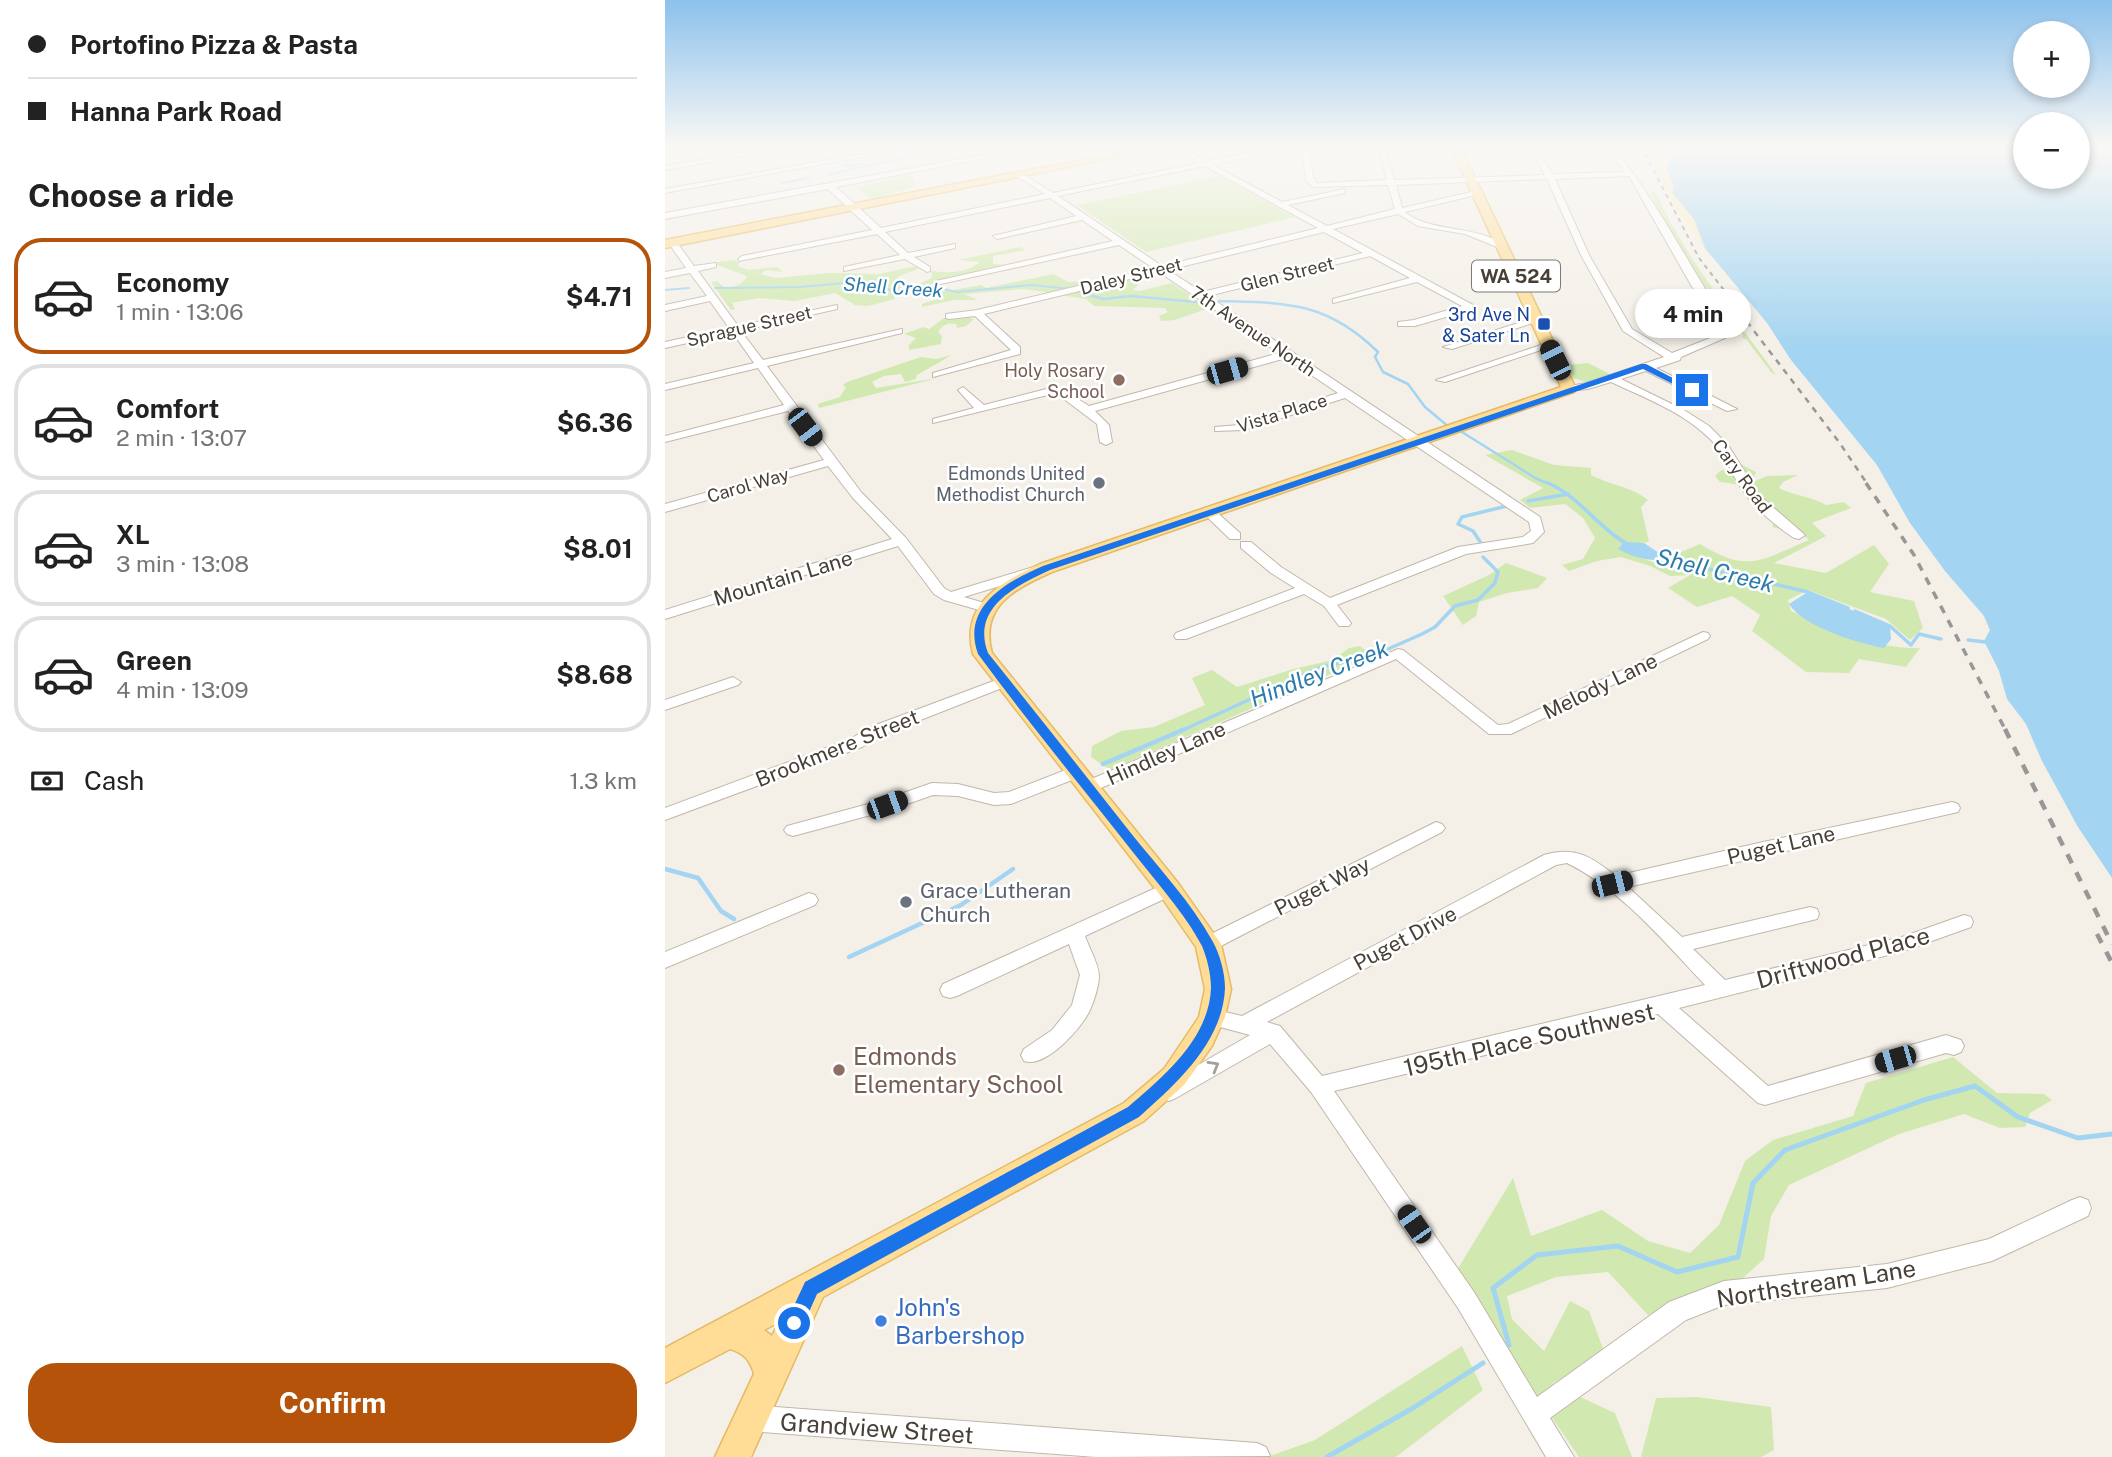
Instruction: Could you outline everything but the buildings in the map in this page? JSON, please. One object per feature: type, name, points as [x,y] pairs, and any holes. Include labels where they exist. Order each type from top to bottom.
[{"type":"main road","points":[[667,240],[814,214]]},
{"type":"main road","name":"WA 524","points":[[1487,214],[1569,389]]},
{"type":"main road","points":[[665,1366],[1134,1112],[1174,1077],[1202,1038],[1212,1017],[1218,989],[1208,944],[1169,889],[983,654],[979,645],[978,629],[986,608],[1014,584],[1047,568],[1569,389]]},
{"type":"main road","points":[[733,1457],[811,1288]]},
{"type":"main road","points":[[729,1332],[756,1342],[764,1350],[771,1373]]},
{"type":"street","points":[[860,214],[906,256],[927,269]]},
{"type":"street","points":[[742,259],[960,214]]},
{"type":"street","name":"7th Avenue North","points":[[1079,214],[1535,520],[1538,532],[1528,540],[1463,550],[1329,603]]},
{"type":"street","points":[[1300,214],[1470,307],[1415,323],[1402,324]]},
{"type":"street","name":"Daley Street","points":[[949,316],[977,313],[1383,214]]},
{"type":"street","points":[[1403,214],[1418,223],[1468,232],[1501,246]]},
{"type":"street","points":[[1567,214],[1585,255],[1628,331],[1671,356]]},
{"type":"street","points":[[1569,389],[1611,378],[1728,336],[1654,214]]},
{"type":"street","points":[[997,236],[1083,217]]},
{"type":"street","points":[[667,240],[692,269],[831,462],[857,495],[901,541],[939,591],[949,597],[986,608]]},
{"type":"street","points":[[939,283],[1119,242]]},
{"type":"street","points":[[847,269],[952,246]]},
{"type":"street","name":"Glen Street","points":[[1202,295],[1372,253]]},
{"type":"street","points":[[665,275],[713,265]]},
{"type":"street","points":[[1336,301],[1417,279]]},
{"type":"street","points":[[665,308],[713,298]]},
{"type":"street","name":"Sprague Street","points":[[665,345],[834,307]]},
{"type":"street","points":[[937,375],[1016,352],[1016,349],[977,313]]},
{"type":"street","points":[[1448,347],[1537,320]]},
{"type":"street","points":[[665,387],[898,331]]},
{"type":"street","points":[[1441,380],[1548,346]]},
{"type":"street","points":[[937,421],[1053,389],[1058,389],[1081,409],[1088,410],[1287,354]]},
{"type":"street","points":[[1644,366],[1731,409]]},
{"type":"street","name":"Cary Road","points":[[1611,378],[1702,426],[1716,438],[1745,484],[1776,521],[1799,535]]},
{"type":"street","points":[[963,390],[981,408]]},
{"type":"street","name":"Vista Place","points":[[1219,429],[1253,424],[1345,394]]},
{"type":"street","points":[[665,439],[791,407]]},
{"type":"street","points":[[1088,410],[1103,424],[1106,442]]},
{"type":"street","name":"Carol Way","points":[[665,508],[831,462]]},
{"type":"street","points":[[1209,512],[1276,570],[1329,603],[1344,623]]},
{"type":"street","name":"Mountain Lane","points":[[665,615],[901,541]]},
{"type":"street","points":[[949,597],[1047,568]]},
{"type":"street","points":[[1181,636],[1304,589]]},
{"type":"street","name":"Melody Lane","points":[[1398,653],[1495,730],[1511,729],[1703,636]]},
{"type":"street","name":"Hindley Lane","points":[[793,830],[887,805],[932,789],[958,790],[994,799],[1011,798],[1082,780],[1398,653]]},
{"type":"street","name":"Brookmere Street","points":[[666,812],[856,743],[879,730],[1007,681]]},
{"type":"street","points":[[665,705],[733,682]]},
{"type":"street","name":"Puget Lane","points":[[1612,884],[1763,848],[1952,808]]},
{"type":"street","name":"Puget Way","points":[[1208,944],[1436,828]]},
{"type":"street","name":"Puget Drive","points":[[1244,1025],[1550,860],[1567,855],[1582,861],[1612,884]]},
{"type":"street","points":[[1612,884],[1721,989]]},
{"type":"street","points":[[950,990],[1169,889]]},
{"type":"street","points":[[665,960],[809,900]]},
{"type":"street","points":[[1677,945],[1809,914]]},
{"type":"street","name":"Driftwood Place","points":[[1661,1005],[1904,944],[1964,922]]},
{"type":"street","points":[[1031,1055],[1059,1037],[1081,1007],[1090,975],[1074,933]]},
{"type":"street","name":"195th Place Southwest","points":[[1318,1086],[1661,1005],[1765,1096],[1946,1044],[1954,1046]]},
{"type":"street","points":[[1212,1017],[1273,1032],[1318,1086],[1466,1300],[1533,1415],[1561,1457]]},
{"type":"street","points":[[1134,1112],[1273,1032]]},
{"type":"street","name":"Northstream Lane","points":[[1533,1415],[1678,1311],[1724,1293],[1887,1276],[1992,1250],[2080,1208]]},
{"type":"street","name":"Grandview Street","points":[[749,1418],[1240,1456]]},
{"type":"green space","points":[[1090,214],[1289,214],[1295,217],[1146,252]]},
{"type":"green space","points":[[1659,214],[1666,214],[1695,263],[1776,375],[1746,339],[1742,338],[1743,335],[1684,258],[1687,257],[1676,245],[1677,241]]},
{"type":"green space","points":[[1021,247],[1026,250],[993,256],[993,264],[1004,265],[998,269],[937,280],[926,289],[947,291],[981,285],[986,288],[1054,274],[1068,282],[1104,281],[1053,293],[1023,289],[964,294],[978,300],[954,300],[922,307],[922,304],[941,298],[900,293],[893,295],[895,299],[868,306],[855,305],[835,293],[795,301],[758,298],[732,303],[735,309],[731,310],[711,282],[717,281],[724,287],[734,286],[743,282],[747,276],[720,266],[704,264],[735,260],[739,263],[738,266],[748,270],[777,267],[783,272],[766,270],[761,274],[776,278],[828,273],[879,274],[916,266],[918,269],[897,277],[913,286],[932,278],[931,271],[962,271],[980,262],[958,260]]},
{"type":"green space","points":[[1133,278],[1139,280],[1139,284],[1133,290],[1140,291],[1172,283],[1209,308],[1175,320],[1161,321],[1159,316],[1168,312],[1165,308],[1094,306],[1086,299],[1061,295],[1103,285],[1111,289],[1117,287],[1119,282]]},
{"type":"green space","points":[[967,316],[974,319],[966,326],[957,328],[956,324],[950,324],[942,327],[938,332],[942,336],[941,344],[909,350],[909,345],[916,338],[904,334],[923,327],[929,329],[944,318]]},
{"type":"green space","points":[[952,355],[917,375],[916,379],[905,382],[901,374],[884,376],[872,382],[876,388],[938,378],[819,408],[818,404],[840,397],[846,387],[843,385],[847,382],[921,357],[936,359]]},
{"type":"green space","points":[[1588,363],[1610,374],[1586,382],[1573,378],[1568,365]]},
{"type":"green space","points":[[1512,450],[1554,465],[1591,468],[1591,475],[1634,491],[1648,500],[1641,507],[1649,542],[1620,545],[1629,553],[1655,563],[1700,544],[1731,559],[1755,561],[1809,540],[1799,532],[1772,527],[1776,516],[1759,496],[1738,485],[1720,482],[1715,476],[1720,471],[1742,465],[1756,472],[1753,482],[1767,476],[1798,475],[1783,482],[1779,488],[1826,505],[1844,502],[1851,508],[1812,523],[1826,536],[1774,563],[1826,573],[1874,545],[1889,564],[1870,592],[1914,601],[1923,628],[1910,640],[1886,619],[1808,590],[1788,600],[1791,611],[1869,641],[1920,648],[1906,667],[1859,659],[1849,673],[1806,672],[1752,631],[1760,615],[1732,596],[1697,607],[1668,588],[1690,575],[1670,576],[1621,557],[1597,561],[1569,571],[1562,565],[1583,559],[1595,538],[1583,518],[1565,504],[1530,508],[1520,500],[1543,488],[1485,455]]},
{"type":"green space","points":[[1506,563],[1547,578],[1538,588],[1507,593],[1479,602],[1476,616],[1463,625],[1443,596],[1489,575]]},
{"type":"green space","points":[[1360,646],[1372,656],[1110,770],[1091,757],[1092,746],[1121,731],[1154,727],[1205,705],[1192,678],[1212,670],[1237,687],[1332,660],[1349,648]]},
{"type":"green space","points":[[1953,1057],[1997,1093],[2044,1094],[2052,1100],[2030,1113],[2025,1127],[2000,1128],[1964,1114],[1899,1134],[1789,1185],[1771,1216],[1764,1259],[1743,1278],[1648,1315],[1608,1272],[1556,1277],[1507,1296],[1512,1319],[1544,1351],[1570,1301],[1589,1311],[1604,1351],[1552,1384],[1615,1413],[1632,1457],[1579,1457],[1454,1275],[1513,1178],[1531,1236],[1602,1210],[1648,1241],[1690,1253],[1719,1225],[1745,1161],[1773,1140],[1853,1116],[1866,1083]]},
{"type":"green space","points":[[1462,1346],[1483,1390],[1396,1457],[1267,1457],[1315,1440]]},
{"type":"green space","points":[[1697,1397],[1771,1407],[1774,1450],[1761,1457],[1641,1457],[1656,1398]]},
{"type":"sand","points":[[1681,214],[1696,214],[1712,259]]},
{"type":"water","points":[[1690,214],[2112,214],[2112,878],[2078,827],[2042,761],[2026,724],[2007,699],[1999,671],[1984,641],[1990,630],[1984,616],[1945,571],[1910,523],[1877,465],[1791,360],[1767,323],[1705,248]]},
{"type":"water","points":[[1629,542],[1644,543],[1668,559],[1642,558],[1618,549]]},
{"type":"water","points":[[1808,592],[1890,626],[1891,639],[1884,648],[1873,646],[1832,633],[1806,620],[1789,604]]},
{"type":"waterway","name":"Shell Creek","points":[[715,288],[800,287],[855,282],[859,287],[893,290],[938,288],[957,292],[1031,285],[1071,289]]},
{"type":"waterway","name":"Shell Creek","points":[[665,290],[689,288]]},
{"type":"waterway","name":"Shell Creek","points":[[1077,291],[1088,294]]},
{"type":"waterway","name":"Shell Creek","points":[[1082,293],[1103,299],[1131,296],[1196,302]]},
{"type":"waterway","name":"Shell Creek","points":[[1219,301],[1304,308],[1341,323],[1378,352],[1375,357],[1383,372],[1408,384],[1425,407],[1449,427]]},
{"type":"waterway","name":"Shell Creek","points":[[1462,432],[1537,479],[1551,484]]},
{"type":"waterway","name":"Shell Creek","points":[[1551,484],[1567,494]]},
{"type":"waterway","name":"Hindley Creek","points":[[1528,501],[1567,494]]},
{"type":"waterway","name":"Shell Creek","points":[[1567,494],[1627,544]]},
{"type":"waterway","name":"Hindley Creek","points":[[1481,543],[1473,531],[1458,524],[1462,517],[1511,505]]},
{"type":"waterway","name":"Hindley Creek","points":[[1181,731],[1318,668],[1379,653],[1435,627],[1455,606],[1478,600],[1495,583],[1498,572],[1483,557]]},
{"type":"waterway","name":"Shell Creek","points":[[1666,559],[1808,592],[1848,608]]},
{"type":"waterway","name":"Shell Creek","points":[[1855,611],[1890,626],[1911,645],[1919,634],[1941,639]]},
{"type":"waterway","name":"Shell Creek","points":[[1968,640],[1986,642]]},
{"type":"waterway","name":"Hindley Creek","points":[[1103,764],[1185,729]]},
{"type":"waterway","points":[[665,869],[698,878],[721,911],[734,919]]},
{"type":"waterway","points":[[849,957],[961,905],[1013,869]]},
{"type":"waterway","points":[[1509,1345],[1493,1288],[1537,1255],[1618,1246],[1677,1272],[1738,1257],[1753,1183],[1785,1150],[1924,1100],[1975,1086],[2018,1117],[2078,1138],[2112,1134]]},
{"type":"waterway","points":[[1327,1457],[1413,1408],[1483,1363]]},
{"type":"railway","points":[[1676,214],[1699,258],[1727,294]]},
{"type":"railway","points":[[1725,293],[1839,442],[1868,485]]},
{"type":"railway","points":[[1866,483],[1914,555],[2006,731]]},
{"type":"railway","points":[[2006,731],[2112,944]]},
{"type":"railway","points":[[2097,934],[2112,963]]},
{"type":"place","name":"3rd Ave N & Sater Ln","points":[[1544,324]]},
{"type":"place","name":"Holy Rosary School","points":[[1119,380]]},
{"type":"place","name":"Edmonds United Methodist Church","points":[[1099,483]]},
{"type":"place","name":"Grace Lutheran Church","points":[[906,902]]},
{"type":"place","name":"Edmonds Elementary School","points":[[839,1070]]},
{"type":"place","name":"John's Barbershop","points":[[881,1321]]},
{"type":"route","points":[[794,1323],[811,1288],[1134,1112],[1174,1077],[1202,1038],[1212,1017],[1218,989],[1208,944],[1169,889],[983,654],[979,645],[978,629],[986,608],[992,601],[1021,579],[1047,568],[1569,389],[1588,386],[1644,366],[1692,390]]}]
